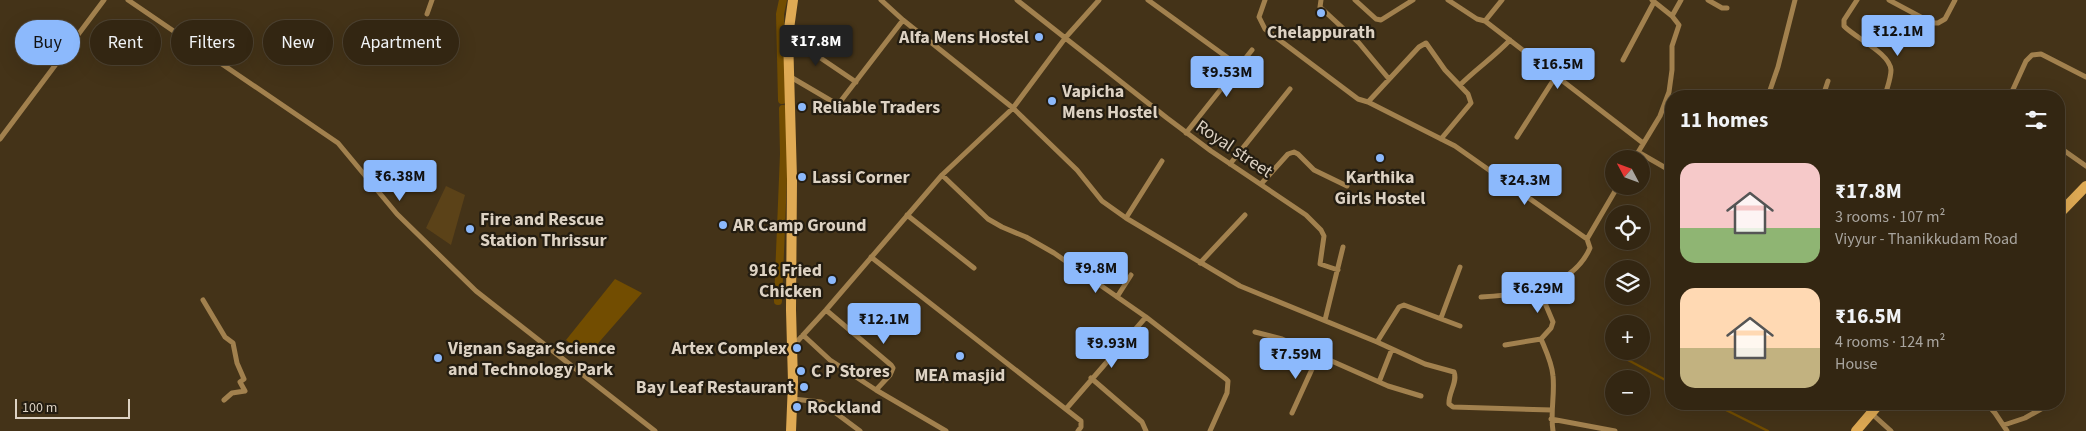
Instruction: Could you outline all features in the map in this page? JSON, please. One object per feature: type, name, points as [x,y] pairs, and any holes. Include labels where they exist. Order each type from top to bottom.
[{"type":"main road","points":[[792,431],[792,170],[788,36],[793,0]]},
{"type":"main road","points":[[2065,208],[2086,186]]},
{"type":"main road","points":[[1856,431],[1874,410]]},
{"type":"street","points":[[0,139],[104,0]]},
{"type":"street","points":[[128,0],[338,142],[397,214],[476,290],[655,431]]},
{"type":"street","points":[[427,14],[432,0]]},
{"type":"street","points":[[881,0],[903,20],[1013,108],[1077,170],[1102,201],[1126,218],[1240,286],[1325,320],[1425,364],[1454,372],[1455,381],[1448,400],[1448,404],[1453,407],[1552,410]]},
{"type":"street","name":"Royal street","points":[[1017,0],[1186,133],[1306,215],[1321,230],[1324,236],[1320,264],[1338,270]]},
{"type":"street","points":[[792,346],[826,310],[942,175],[1013,108],[1066,37],[1099,0]]},
{"type":"street","points":[[1148,0],[1239,66]]},
{"type":"street","points":[[1265,0],[1259,17],[1265,29],[1358,99],[1368,102],[1473,157],[1587,239],[1590,248],[1586,259],[1562,280],[1539,289],[1509,296],[1481,297]]},
{"type":"street","points":[[1321,0],[1320,7],[1359,43],[1389,78]]},
{"type":"street","points":[[1355,0],[1378,20],[1386,18],[1413,0]]},
{"type":"street","points":[[1448,0],[1455,2],[1477,19],[1485,21],[1643,143]]},
{"type":"street","points":[[1485,21],[1502,0]]},
{"type":"street","points":[[1672,16],[1681,0]]},
{"type":"street","points":[[1708,0],[1722,8],[1726,8]]},
{"type":"street","points":[[1770,90],[1778,67],[1795,0]]},
{"type":"street","points":[[1857,0],[1844,20],[1844,26],[1849,32],[1888,60],[1891,68],[1886,90]]},
{"type":"street","points":[[1889,0],[1932,23],[1938,23],[1944,19],[1955,0]]},
{"type":"street","points":[[1623,60],[1653,1],[1672,16],[1679,25],[1672,46],[1669,90]]},
{"type":"street","points":[[789,76],[838,103],[903,20]]},
{"type":"street","points":[[788,36],[856,82]]},
{"type":"street","points":[[1460,86],[1493,58],[1510,40]]},
{"type":"street","points":[[1368,102],[1419,47],[1426,43],[1445,70],[1470,98],[1470,105],[1441,139]]},
{"type":"street","points":[[1186,133],[1252,50]]},
{"type":"street","points":[[2013,90],[2026,61],[2032,55],[2041,54],[2086,77]]},
{"type":"street","points":[[1517,137],[1556,76]]},
{"type":"street","points":[[1825,90],[1828,81]]},
{"type":"street","points":[[1230,164],[1290,89]]},
{"type":"street","points":[[1639,150],[1660,116],[1665,103]]},
{"type":"street","points":[[1261,184],[1288,154],[1294,152],[1318,173],[1347,186]]},
{"type":"street","points":[[2065,152],[2086,166]]},
{"type":"street","points":[[1650,159],[1665,168]]},
{"type":"street","points":[[1126,218],[1162,161]]},
{"type":"street","points":[[942,175],[988,219],[1054,253],[1146,317],[1228,381],[1227,393],[1210,431]]},
{"type":"street","points":[[1587,239],[1613,195]]},
{"type":"street","points":[[907,215],[974,268]]},
{"type":"street","points":[[1200,263],[1244,215]]},
{"type":"street","points":[[1325,320],[1343,247]]},
{"type":"street","points":[[872,257],[1081,420],[1081,427],[1078,431]]},
{"type":"street","points":[[1441,318],[1460,267]]},
{"type":"street","points":[[1117,297],[1131,275]]},
{"type":"street","points":[[1504,345],[1541,339],[1551,328],[1553,322],[1539,289]]},
{"type":"street","points":[[203,300],[225,337],[232,343],[237,364],[244,379],[240,382],[245,391],[232,393],[224,400]]},
{"type":"street","points":[[1377,342],[1399,307],[1404,305],[1460,326]]},
{"type":"street","points":[[826,310],[891,365],[892,372],[876,390]]},
{"type":"street","points":[[1066,409],[1146,317]]},
{"type":"street","points":[[1255,332],[1282,339],[1379,382],[1421,396]]},
{"type":"street","points":[[803,335],[830,360],[876,390],[946,431]]},
{"type":"street","points":[[1541,339],[1549,357],[1553,375],[1551,419],[1553,431]]},
{"type":"street","points":[[1379,382],[1392,349]]},
{"type":"street","points":[[1292,413],[1318,356]]},
{"type":"street","points":[[1091,378],[1142,422],[1146,431]]},
{"type":"street","points":[[793,399],[821,402],[860,431]]},
{"type":"street","points":[[1992,410],[2007,431]]},
{"type":"street","points":[[2004,425],[2025,418],[2039,410]]},
{"type":"street","points":[[1871,413],[1891,431]]},
{"type":"street","points":[[1551,419],[1615,431]]},
{"type":"shaded area","points":[[446,186],[465,195],[451,245],[426,228]]},
{"type":"shaded area","points":[[615,279],[642,293],[587,356],[566,340]]},
{"type":"waterway","points":[[782,100],[780,14],[783,0]]},
{"type":"waterway","points":[[778,301],[784,154],[783,109]]},
{"type":"waterway","points":[[1628,360],[1665,380]]},
{"type":"waterway","points":[[1726,410],[1768,431]]},
{"type":"place","name":"Chelappurath","points":[[1321,13]]},
{"type":"place","name":"Alfa Mens Hostel","points":[[1039,37]]},
{"type":"place","name":"Vapicha Mens Hostel","points":[[1052,101]]},
{"type":"place","name":"Reliable Traders","points":[[802,107]]},
{"type":"place","name":"Karthika Girls Hostel","points":[[1380,158]]},
{"type":"place","name":"Lassi Corner","points":[[802,177]]},
{"type":"place","name":"AR Camp Ground","points":[[723,225]]},
{"type":"place","name":"Fire and Rescue Station Thrissur","points":[[470,229]]},
{"type":"place","name":"916 Fried Chicken","points":[[832,280]]},
{"type":"place","name":"Artex Complex","points":[[797,348]]},
{"type":"place","name":"MEA masjid","points":[[960,356]]},
{"type":"place","name":"Vignan Sagar Science and Technology Park","points":[[438,358]]},
{"type":"place","name":"C P Stores","points":[[801,371]]},
{"type":"place","name":"Bay Leaf Restaurant","points":[[804,387]]},
{"type":"place","name":"Rockland","points":[[797,407]]}]
